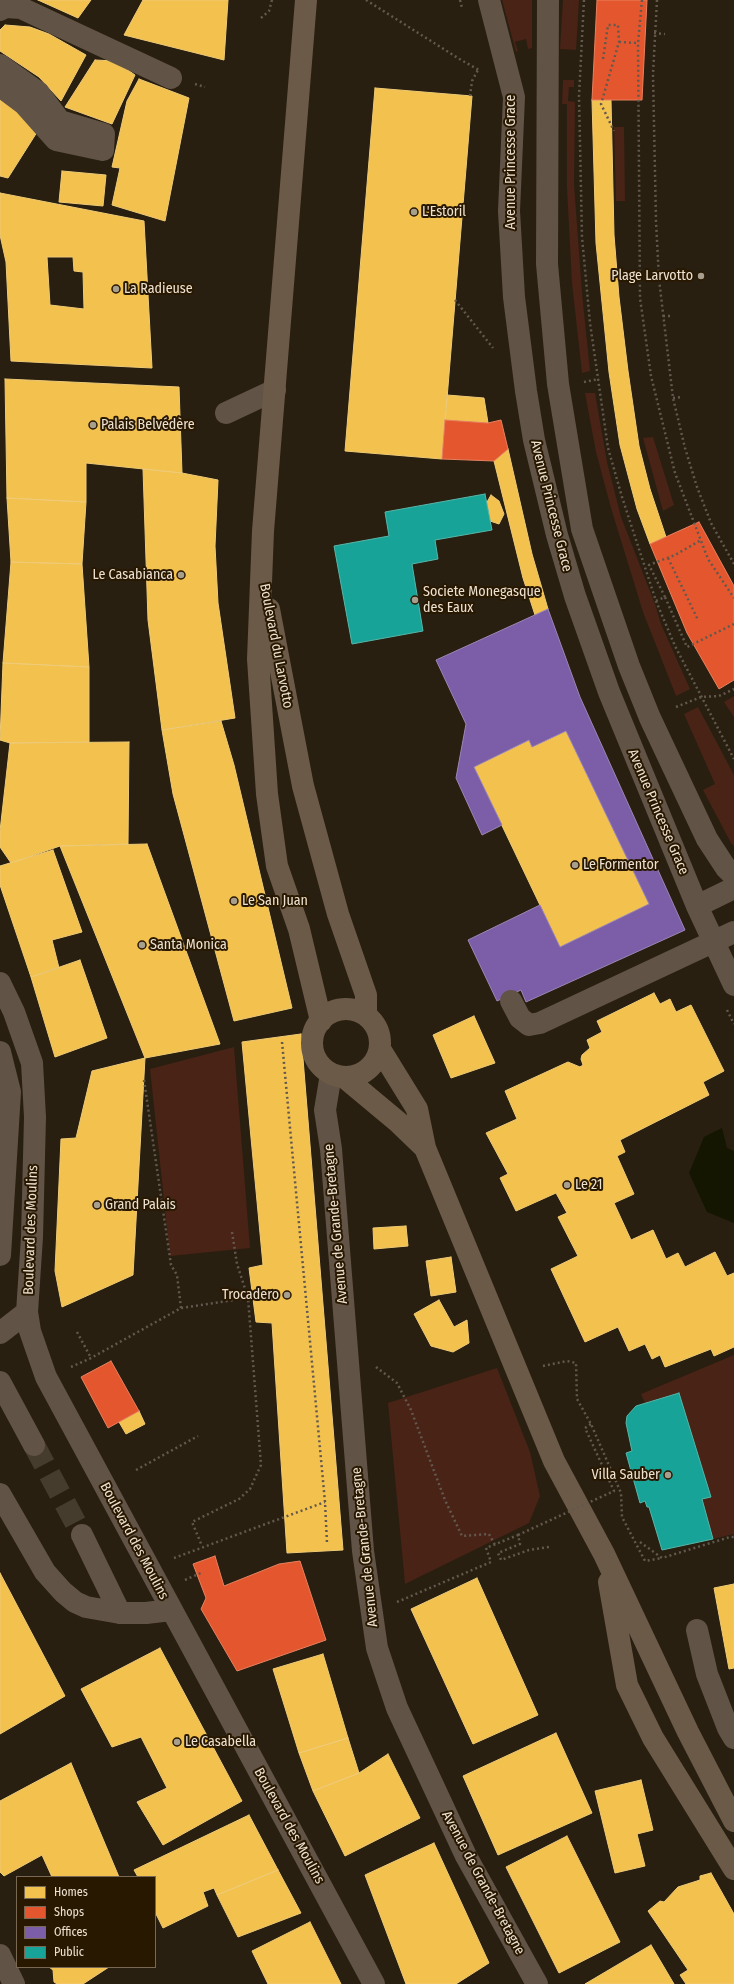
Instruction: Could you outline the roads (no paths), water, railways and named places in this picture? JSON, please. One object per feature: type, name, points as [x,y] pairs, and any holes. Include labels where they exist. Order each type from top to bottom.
[{"type":"main road","points":[[263,575],[263,531],[306,0]]},
{"type":"main road","name":"Boulevard du Larvotto","points":[[263,575],[303,786],[338,914],[366,995],[366,1015]]},
{"type":"main road","name":"Boulevard du Larvotto","points":[[263,575],[258,659],[267,794],[277,866],[299,929],[321,1020]]},
{"type":"main road","points":[[337,1076],[356,1076],[368,1070],[376,1060],[380,1049],[380,1036],[375,1024],[366,1015],[355,1010],[343,1009],[331,1013],[321,1020],[313,1034],[313,1050],[319,1064],[398,1122],[425,1148]]},
{"type":"main road","points":[[380,1049],[417,1109],[425,1148],[554,1461],[604,1554],[688,1732],[734,1821]]},
{"type":"main road","points":[[604,1554],[627,1685],[653,1738],[734,1869]]},
{"type":"street","name":"Avenue Princesse Grace","points":[[489,0],[514,97],[509,211],[514,297],[534,440],[557,535],[588,633],[609,692],[697,906],[734,985]]},
{"type":"street","name":"Avenue Princesse Grace","points":[[548,0],[546,264],[558,384],[582,529],[629,666],[650,718],[707,839],[726,868],[734,876]]},
{"type":"street","points":[[0,10],[6,7],[21,8],[171,78]]},
{"type":"street","points":[[0,65],[39,93],[60,121],[104,134],[103,150],[56,140],[24,104],[0,86]]},
{"type":"street","points":[[226,414],[275,390]]},
{"type":"street","points":[[697,906],[734,888]]},
{"type":"street","points":[[511,1001],[520,1018],[529,1025],[540,1023],[714,943],[734,932]]},
{"type":"street","name":"Boulevard des Moulins","points":[[0,983],[14,1012],[32,1063],[35,1117],[32,1237],[27,1312],[30,1331],[46,1377],[374,1984]]},
{"type":"street","points":[[0,1052],[10,1092],[0,1255]]},
{"type":"street","name":"Avenue de Grande-Bretagne","points":[[337,1076],[325,1110],[331,1157],[363,1551],[377,1648],[397,1708],[466,1856],[537,1984]]},
{"type":"street","points":[[0,1333],[27,1312]]},
{"type":"street","points":[[0,1382],[34,1445]]},
{"type":"street","points":[[0,1494],[39,1563],[62,1592],[75,1602],[86,1607],[120,1613],[146,1613],[171,1610]]},
{"type":"street","points":[[82,1536],[120,1613]]},
{"type":"street","points":[[698,1630],[707,1674],[728,1728],[734,1738]]},
{"type":"street","points":[[0,1956],[14,1984]]},
{"type":"tunnel","points":[[34,1445],[82,1535]]},
{"type":"place","name":"L'Estoril","points":[[414,212]]},
{"type":"place","name":"Plage Larvotto","points":[[701,276]]},
{"type":"place","name":"La Radieuse","points":[[116,289]]},
{"type":"place","name":"Palais Belvédère","points":[[93,425]]},
{"type":"place","name":"Le Casabianca","points":[[181,575]]},
{"type":"place","name":"Societe Monegasque des Eaux","points":[[415,600]]},
{"type":"place","name":"Le Formentor","points":[[575,865]]},
{"type":"place","name":"Le San Juan","points":[[234,901]]},
{"type":"place","name":"Santa Monica","points":[[142,945]]},
{"type":"place","name":"Le 21","points":[[567,1185]]},
{"type":"place","name":"Grand Palais","points":[[97,1205]]},
{"type":"place","name":"Trocadero","points":[[287,1295]]},
{"type":"place","name":"Villa Sauber","points":[[668,1475]]},
{"type":"place","name":"Le Casabella","points":[[177,1742]]}]
